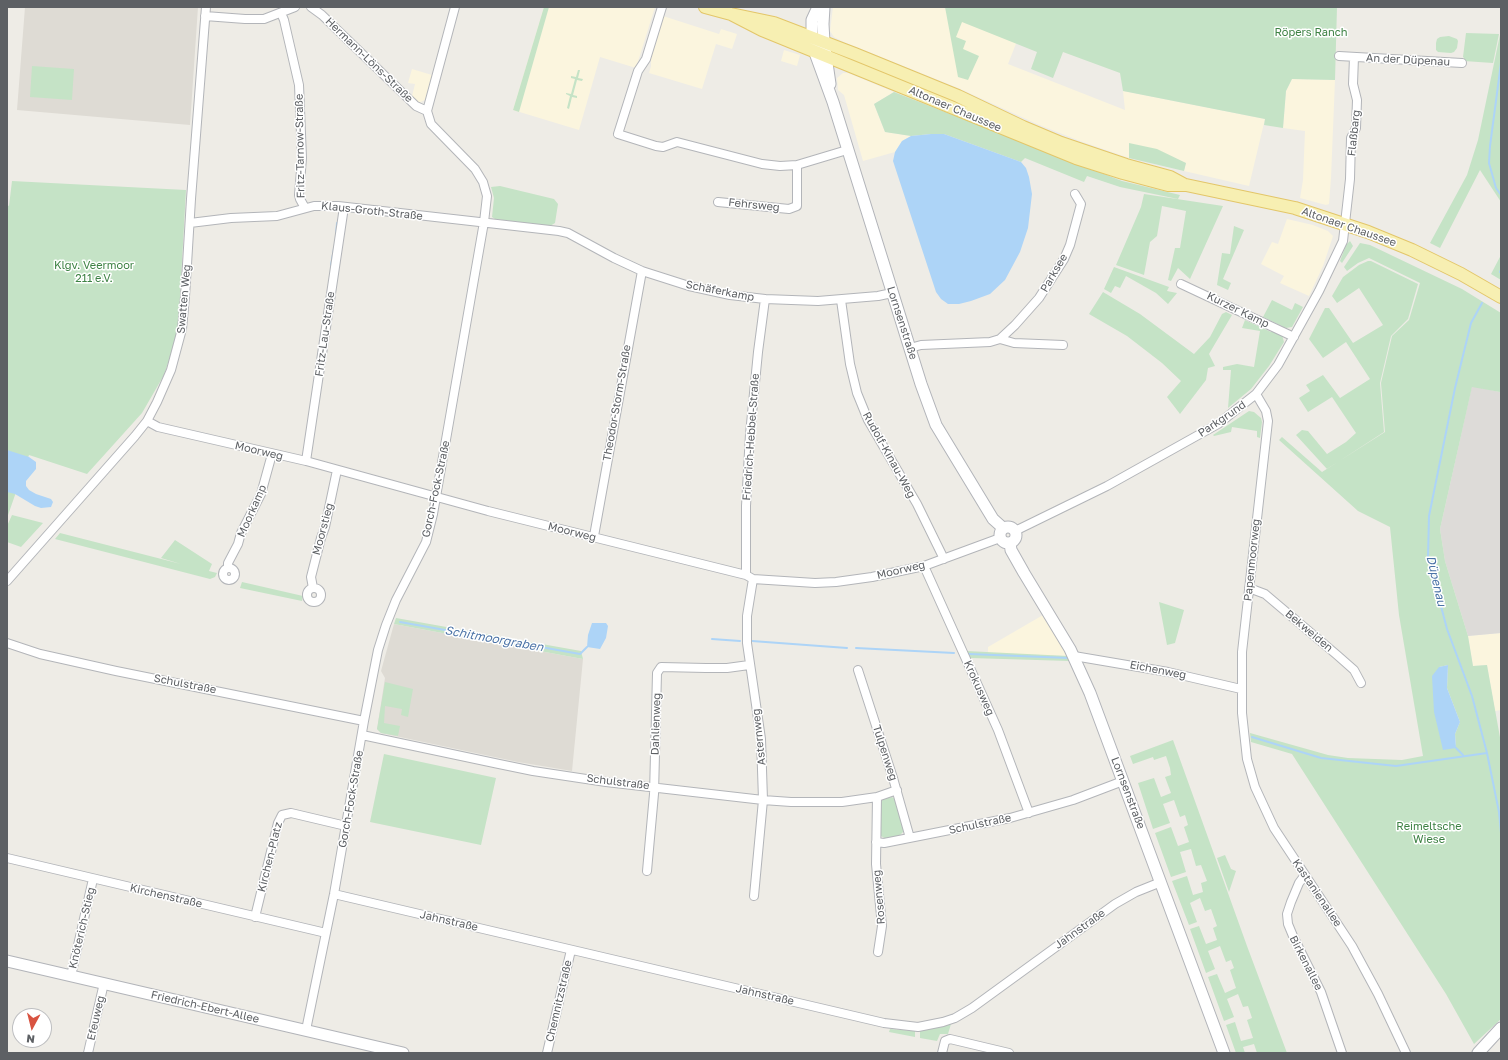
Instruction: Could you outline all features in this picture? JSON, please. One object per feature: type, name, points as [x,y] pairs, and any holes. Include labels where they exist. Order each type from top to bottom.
[{"type":"main road","name":"Altonaer Chaussee","points":[[705,7],[732,11],[824,42],[958,96],[1054,140],[1104,158],[1170,177],[1186,185]]},
{"type":"main road","name":"Altonaer Chaussee","points":[[732,11],[762,30],[1076,158],[1168,185],[1186,185],[1294,208],[1346,224],[1412,250],[1461,274],[1501,297]]},
{"type":"street","name":"Swatten Weg","points":[[7,581],[136,436],[147,421],[166,385],[179,345],[186,296],[206,7]]},
{"type":"street","points":[[205,16],[251,19],[264,18],[296,7]]},
{"type":"street","name":"Hermann-Löns-Straße","points":[[311,7],[322,15],[416,106],[427,111]]},
{"type":"street","points":[[427,111],[455,7]]},
{"type":"street","points":[[662,7],[646,58],[638,71],[618,134],[656,146],[663,147],[677,142],[762,164],[780,166],[797,165],[847,150]]},
{"type":"street","points":[[794,31],[812,20],[818,7]]},
{"type":"street","name":"Lornsenstraße","points":[[824,7],[824,42],[833,102]]},
{"type":"street","name":"Fritz-Tarnow-Straße","points":[[281,12],[299,86],[302,158],[299,195],[305,208]]},
{"type":"street","name":"Lornsenstraße","points":[[812,20],[814,50],[833,102],[921,384],[936,425],[1004,536],[1074,656],[1090,693],[1123,780],[1224,1053]]},
{"type":"street","points":[[814,50],[824,42]]},
{"type":"street","points":[[1339,56],[1354,57]]},
{"type":"street","name":"An der Düpenau","points":[[1354,57],[1462,63]]},
{"type":"street","name":"Flaßbarg","points":[[1346,224],[1350,180],[1351,138],[1356,128],[1356,100],[1353,84],[1354,57]]},
{"type":"street","name":"Gorch-Fock-Straße","points":[[306,1030],[334,894],[364,721],[383,633],[396,600],[426,542],[436,498],[484,222],[487,196],[483,182],[475,169],[431,124],[427,111]]},
{"type":"street","name":"Fehrsweg","points":[[718,202],[789,209],[796,206],[797,165]]},
{"type":"street","name":"Parksee","points":[[1000,339],[1015,325],[1039,298],[1064,258],[1070,245],[1081,204],[1075,194]]},
{"type":"street","name":"Klaus-Groth-Straße","points":[[190,223],[231,218],[277,216],[320,205],[559,230]]},
{"type":"street","name":"Fritz-Lau-Straße","points":[[306,461],[344,207]]},
{"type":"street","name":"Parkgrund","points":[[1015,531],[1098,491],[1205,432],[1233,413],[1256,394],[1278,365],[1327,277],[1343,241],[1346,224]]},
{"type":"street","name":"Schäferkamp","points":[[559,230],[568,233],[614,258],[642,271],[666,280],[706,290],[765,299],[818,301],[841,300],[892,293]]},
{"type":"street","name":"Theodor-Storm-Straße","points":[[594,536],[642,271]]},
{"type":"street","name":"Kurzer Kamp","points":[[1181,284],[1294,337]]},
{"type":"street","name":"Friedrich-Hebbel-Straße","points":[[749,577],[746,506],[750,434],[765,299]]},
{"type":"street","name":"Rudolf-Kinau-Weg","points":[[841,300],[850,364],[857,393],[868,420],[916,504],[944,559]]},
{"type":"street","points":[[910,348],[928,345],[990,342],[1000,339],[1014,343],[1063,345]]},
{"type":"street","name":"Papenmoorweg","points":[[1243,728],[1241,689],[1242,652],[1268,421],[1266,411],[1256,394]]},
{"type":"street","name":"Moorweg","points":[[147,421],[158,427],[306,461],[436,498],[594,536],[607,541],[749,577],[815,583],[836,582],[872,577],[924,566],[1004,536]]},
{"type":"street","name":"Moorkamp","points":[[228,568],[228,563],[238,544],[240,532],[261,494],[272,454]]},
{"type":"street","name":"Moorstieg","points":[[313,588],[311,577],[320,538],[325,527],[337,470]]},
{"type":"street","points":[[1004,536],[1011,528],[1015,531]]},
{"type":"street","name":"Krokusweg","points":[[924,566],[998,730],[1029,813]]},
{"type":"street","name":"Asternweg","points":[[749,577],[747,636],[749,665],[761,739],[763,800],[754,896]]},
{"type":"street","name":"Bekweiden","points":[[1249,588],[1266,594],[1354,670],[1360,683]]},
{"type":"street","name":"Schulstraße","points":[[7,643],[40,654],[116,671],[364,721]]},
{"type":"street","name":"Eichenweg","points":[[1074,656],[1168,672],[1241,689]]},
{"type":"street","name":"Dahlienweg","points":[[647,871],[654,787],[657,672],[661,667],[727,668],[749,665]]},
{"type":"street","name":"Tulpenweg","points":[[858,670],[897,790],[910,838]]},
{"type":"street","name":"Kastanienallee","points":[[1243,728],[1247,759],[1255,787],[1274,828],[1352,946],[1384,1006],[1406,1053]]},
{"type":"street","name":"Schulstraße","points":[[362,735],[512,767],[606,782],[763,800],[791,802],[842,802],[877,798],[897,790]]},
{"type":"street","name":"Schulstraße","points":[[876,842],[884,843],[982,824],[1029,813],[1080,798],[1123,780]]},
{"type":"street","points":[[876,842],[877,798]]},
{"type":"street","name":"Kirchen-Platz","points":[[255,917],[278,823],[282,815],[291,813],[346,826]]},
{"type":"street","name":"Rosenweg","points":[[876,842],[876,864],[882,926],[878,952]]},
{"type":"street","name":"Kirchenstraße","points":[[7,858],[326,933]]},
{"type":"street","name":"Birkenallee","points":[[1305,875],[1299,883],[1291,902],[1287,914],[1288,924],[1321,992],[1342,1053]]},
{"type":"street","name":"Knöterich-Stieg","points":[[71,976],[93,879]]},
{"type":"street","name":"Jahnstraße","points":[[334,894],[884,1024],[930,1026],[955,1018],[972,1008],[1114,904],[1136,892],[1161,882]]},
{"type":"street","name":"Chemnitzstraße","points":[[547,1053],[571,950]]},
{"type":"street","name":"Friedrich-Ebert-Allee","points":[[7,961],[402,1053]]},
{"type":"street","name":"Efeuweg","points":[[88,1053],[104,983]]},
{"type":"street","points":[[1478,1053],[1501,1028]]},
{"type":"street","points":[[943,1050],[945,1041],[950,1039],[1009,1053]]},
{"type":"shaded area","points":[[25,7],[198,7],[190,125],[17,110]]},
{"type":"shaded area","points":[[544,7],[655,7],[636,68],[600,57],[579,130],[513,110]]},
{"type":"shaded area","points":[[833,7],[941,7],[1019,36],[1008,64],[1125,110],[1123,91],[1265,119],[1249,186],[1184,171],[1186,163],[1129,144],[1129,158],[1080,141],[1037,124],[958,88],[844,42],[834,37],[830,31]]},
{"type":"shaded area","points":[[663,16],[719,34],[721,29],[737,34],[732,49],[716,44],[702,89],[649,73],[651,66],[651,54]]},
{"type":"shaded area","points":[[784,50],[800,55],[797,66],[781,61]]},
{"type":"shaded area","points":[[412,69],[432,75],[425,100],[418,103],[412,96],[415,84],[408,83]]},
{"type":"shaded area","points":[[843,73],[848,73],[894,92],[874,104],[885,132],[911,136],[902,141],[895,152],[863,161],[844,95],[838,90],[837,78]]},
{"type":"shaded area","points":[[1292,79],[1335,80],[1331,178],[1329,204],[1326,205],[1300,198],[1303,180],[1305,131],[1283,128],[1286,91]]},
{"type":"shaded area","points":[[1287,219],[1313,225],[1328,231],[1333,236],[1323,266],[1309,296],[1280,283],[1284,276],[1261,264],[1272,242],[1278,244]]},
{"type":"shaded area","points":[[1472,386],[1500,392],[1501,388],[1501,633],[1468,636],[1445,561],[1440,529]]},
{"type":"shaded area","points":[[1043,615],[1068,656],[988,653],[988,647]]},
{"type":"shaded area","points":[[394,624],[583,659],[572,771],[518,762],[381,733],[377,729],[385,678],[381,671]]},
{"type":"shaded area","points":[[1501,633],[1501,710],[1495,711],[1487,665],[1473,666],[1468,636]]},
{"type":"green space","points":[[544,7],[549,7],[519,112],[513,110]]},
{"type":"green space","name":"Röpers Ranch","points":[[945,7],[1337,7],[1335,80],[1292,79],[1286,91],[1283,128],[1264,125],[1265,119],[1123,91],[1120,73],[1063,52],[1053,78],[1031,69],[1037,52],[962,22],[956,37],[966,41],[963,49],[979,56],[968,80],[958,77]]},
{"type":"green space","points":[[1501,30],[1501,202],[1480,170],[1440,248],[1430,243],[1467,175],[1478,140]]},
{"type":"green space","points":[[1466,33],[1499,34],[1493,63],[1464,61],[1463,57]]},
{"type":"green space","points":[[1449,36],[1457,39],[1457,48],[1451,53],[1438,52],[1436,50],[1437,39],[1440,37]]},
{"type":"green space","points":[[32,66],[74,69],[72,100],[30,97]]},
{"type":"green space","points":[[578,70],[580,70],[578,78],[583,79],[582,81],[577,80],[573,95],[577,96],[577,98],[572,97],[569,109],[567,108],[570,96],[566,93],[571,94],[575,79],[571,78],[571,76],[576,77]]},
{"type":"green space","points":[[894,92],[1122,181],[1180,195],[1178,199],[1120,187],[1087,176],[1084,182],[1025,158],[1021,162],[944,134],[911,136],[885,132],[874,104]]},
{"type":"green space","points":[[1129,143],[1157,149],[1186,163],[1184,171],[1129,158]]},
{"type":"green space","name":"Klgv. Veermoor 211 e.V.","points":[[12,181],[186,190],[178,333],[164,375],[142,413],[87,474],[29,455],[7,518],[7,205],[9,206]]},
{"type":"green space","points":[[500,186],[554,199],[558,204],[555,223],[550,226],[495,219],[492,217],[494,198],[491,187]]},
{"type":"green space","points":[[1144,194],[1223,206],[1190,279],[1178,268],[1171,281],[1168,280],[1175,248],[1180,248],[1186,211],[1162,206],[1157,236],[1150,242],[1144,275],[1116,265],[1141,207]]},
{"type":"green space","points":[[1234,226],[1244,230],[1223,279],[1231,283],[1228,290],[1217,285],[1222,253],[1230,254]]},
{"type":"green space","points":[[1350,241],[1353,246],[1342,263],[1340,261],[1346,245]]},
{"type":"green space","name":"Reimeltsche Wiese","points":[[1360,243],[1370,245],[1462,289],[1501,313],[1500,392],[1472,387],[1440,529],[1445,561],[1468,636],[1473,666],[1487,665],[1501,743],[1501,1019],[1474,1044],[1446,994],[1292,754],[1251,742],[1250,733],[1328,755],[1348,758],[1402,760],[1423,756],[1399,615],[1390,527],[1358,511],[1279,440],[1282,437],[1322,472],[1385,432],[1381,383],[1392,336],[1409,320],[1420,283],[1369,258],[1358,263],[1347,271],[1344,267]],"holes":[[[1448,665],[1447,688],[1460,722],[1455,734],[1456,748],[1439,667]]]},
{"type":"green space","points":[[1501,255],[1501,280],[1491,274]]},
{"type":"green space","points":[[1371,261],[1418,284],[1408,319],[1391,336],[1380,383],[1384,432],[1327,469],[1296,435],[1302,430],[1308,431],[1327,454],[1346,442],[1356,433],[1332,397],[1308,412],[1299,398],[1310,391],[1306,385],[1323,375],[1340,398],[1370,379],[1346,342],[1323,358],[1309,339],[1325,308],[1329,308],[1353,343],[1383,325],[1359,288],[1337,303],[1332,296],[1343,277],[1359,265]]},
{"type":"green space","points":[[1114,267],[1169,287],[1167,291],[1177,293],[1168,304],[1156,293],[1126,276],[1120,288],[1115,286],[1111,293],[1104,289]]},
{"type":"green space","points":[[1103,292],[1140,314],[1194,354],[1210,337],[1222,314],[1226,312],[1232,315],[1209,354],[1215,366],[1208,368],[1206,380],[1180,414],[1167,397],[1181,381],[1162,363],[1127,336],[1089,314]]},
{"type":"green space","points":[[1272,300],[1292,310],[1295,303],[1303,307],[1292,327],[1286,328],[1263,317]]},
{"type":"green space","points":[[1245,320],[1271,332],[1276,332],[1282,335],[1284,342],[1269,366],[1251,389],[1228,408],[1231,370],[1223,370],[1223,367],[1237,364],[1254,367],[1260,331],[1242,328]]},
{"type":"green space","points":[[1249,411],[1254,412],[1261,418],[1260,438],[1257,437],[1257,431],[1232,427],[1231,432],[1213,435]]},
{"type":"green space","points":[[12,515],[43,523],[21,547],[7,542],[7,526]]},
{"type":"green space","points":[[60,533],[181,564],[161,558],[175,540],[212,564],[209,571],[217,573],[215,577],[210,579],[55,539]]},
{"type":"green space","points":[[242,582],[303,596],[302,601],[240,588]]},
{"type":"green space","points":[[1159,602],[1184,610],[1175,643],[1167,645]]},
{"type":"green space","points":[[396,618],[581,651],[583,659],[394,624]]},
{"type":"green space","points":[[966,651],[1068,656],[1070,661],[970,658]]},
{"type":"green space","points":[[385,682],[413,689],[408,717],[401,715],[402,709],[385,706],[384,723],[400,726],[398,736],[381,733],[377,729]]},
{"type":"green space","points":[[1173,740],[1287,1053],[1257,1053],[1254,1044],[1243,1047],[1245,1053],[1236,1053],[1226,1025],[1235,1022],[1241,1041],[1253,1038],[1247,1020],[1252,1018],[1248,1006],[1243,1007],[1238,994],[1227,999],[1234,1017],[1224,1021],[1208,977],[1217,974],[1225,993],[1236,988],[1230,970],[1234,968],[1231,960],[1226,962],[1220,946],[1208,951],[1215,969],[1206,973],[1190,929],[1199,926],[1206,944],[1217,940],[1213,928],[1217,926],[1211,909],[1205,911],[1200,898],[1190,903],[1197,922],[1189,925],[1172,881],[1187,876],[1193,895],[1203,892],[1201,883],[1207,881],[1201,865],[1196,866],[1191,849],[1180,852],[1186,872],[1171,877],[1155,833],[1171,827],[1178,846],[1189,842],[1184,827],[1188,825],[1185,815],[1180,817],[1174,800],[1163,804],[1170,823],[1153,829],[1138,783],[1154,778],[1161,797],[1171,793],[1165,777],[1171,775],[1170,768],[1166,756],[1154,760],[1153,757],[1133,764],[1130,756]]},
{"type":"green space","points":[[384,754],[496,778],[481,845],[370,822]]},
{"type":"green space","points":[[892,797],[895,799],[904,831],[898,837],[886,839],[881,836],[879,830],[881,802],[883,799]]},
{"type":"green space","points":[[1225,855],[1231,869],[1236,871],[1229,892],[1217,858]]},
{"type":"green space","points":[[951,1024],[948,1034],[940,1034],[937,1041],[920,1038],[920,1031]]},
{"type":"green space","points":[[890,1029],[915,1031],[915,1037],[889,1032]]},
{"type":"water","points":[[944,134],[1021,162],[1026,168],[1032,194],[1028,228],[1020,252],[1005,280],[990,294],[959,304],[948,304],[941,299],[936,292],[893,161],[895,152],[902,141],[911,136]]},
{"type":"water","points":[[7,450],[29,457],[36,462],[36,469],[26,481],[26,486],[29,490],[36,494],[51,499],[53,502],[51,507],[41,508],[35,506],[15,494],[7,492]]},
{"type":"water","points":[[592,623],[606,623],[608,626],[606,638],[600,649],[587,647],[588,635]]},
{"type":"water","points":[[1448,665],[1447,688],[1460,722],[1455,734],[1456,748],[1443,750],[1434,712],[1432,676],[1439,667]]},
{"type":"waterway","name":"Düpenau","points":[[1501,63],[1489,163],[1496,188],[1501,195]]},
{"type":"waterway","points":[[336,235],[337,223]]},
{"type":"waterway","points":[[331,265],[334,249]]},
{"type":"waterway","name":"Düpenau","points":[[1482,303],[1471,323],[1455,388],[1429,516],[1428,557],[1447,629],[1472,696],[1487,753],[1499,812],[1501,833]]},
{"type":"waterway","name":"Schitmoorgraben","points":[[400,622],[580,654],[587,647]]},
{"type":"waterway","name":"Schitmoorgraben","points":[[712,639],[740,641]]},
{"type":"waterway","name":"Schitmoorgraben","points":[[752,641],[847,648]]},
{"type":"waterway","name":"Schitmoorgraben","points":[[856,648],[954,653]]},
{"type":"waterway","name":"Schitmoorgraben","points":[[969,654],[1069,658]]},
{"type":"waterway","name":"Schitmoorgraben","points":[[1252,737],[1321,758],[1396,766],[1487,753]]},
{"type":"waterway","points":[[1456,748],[1463,755]]}]
